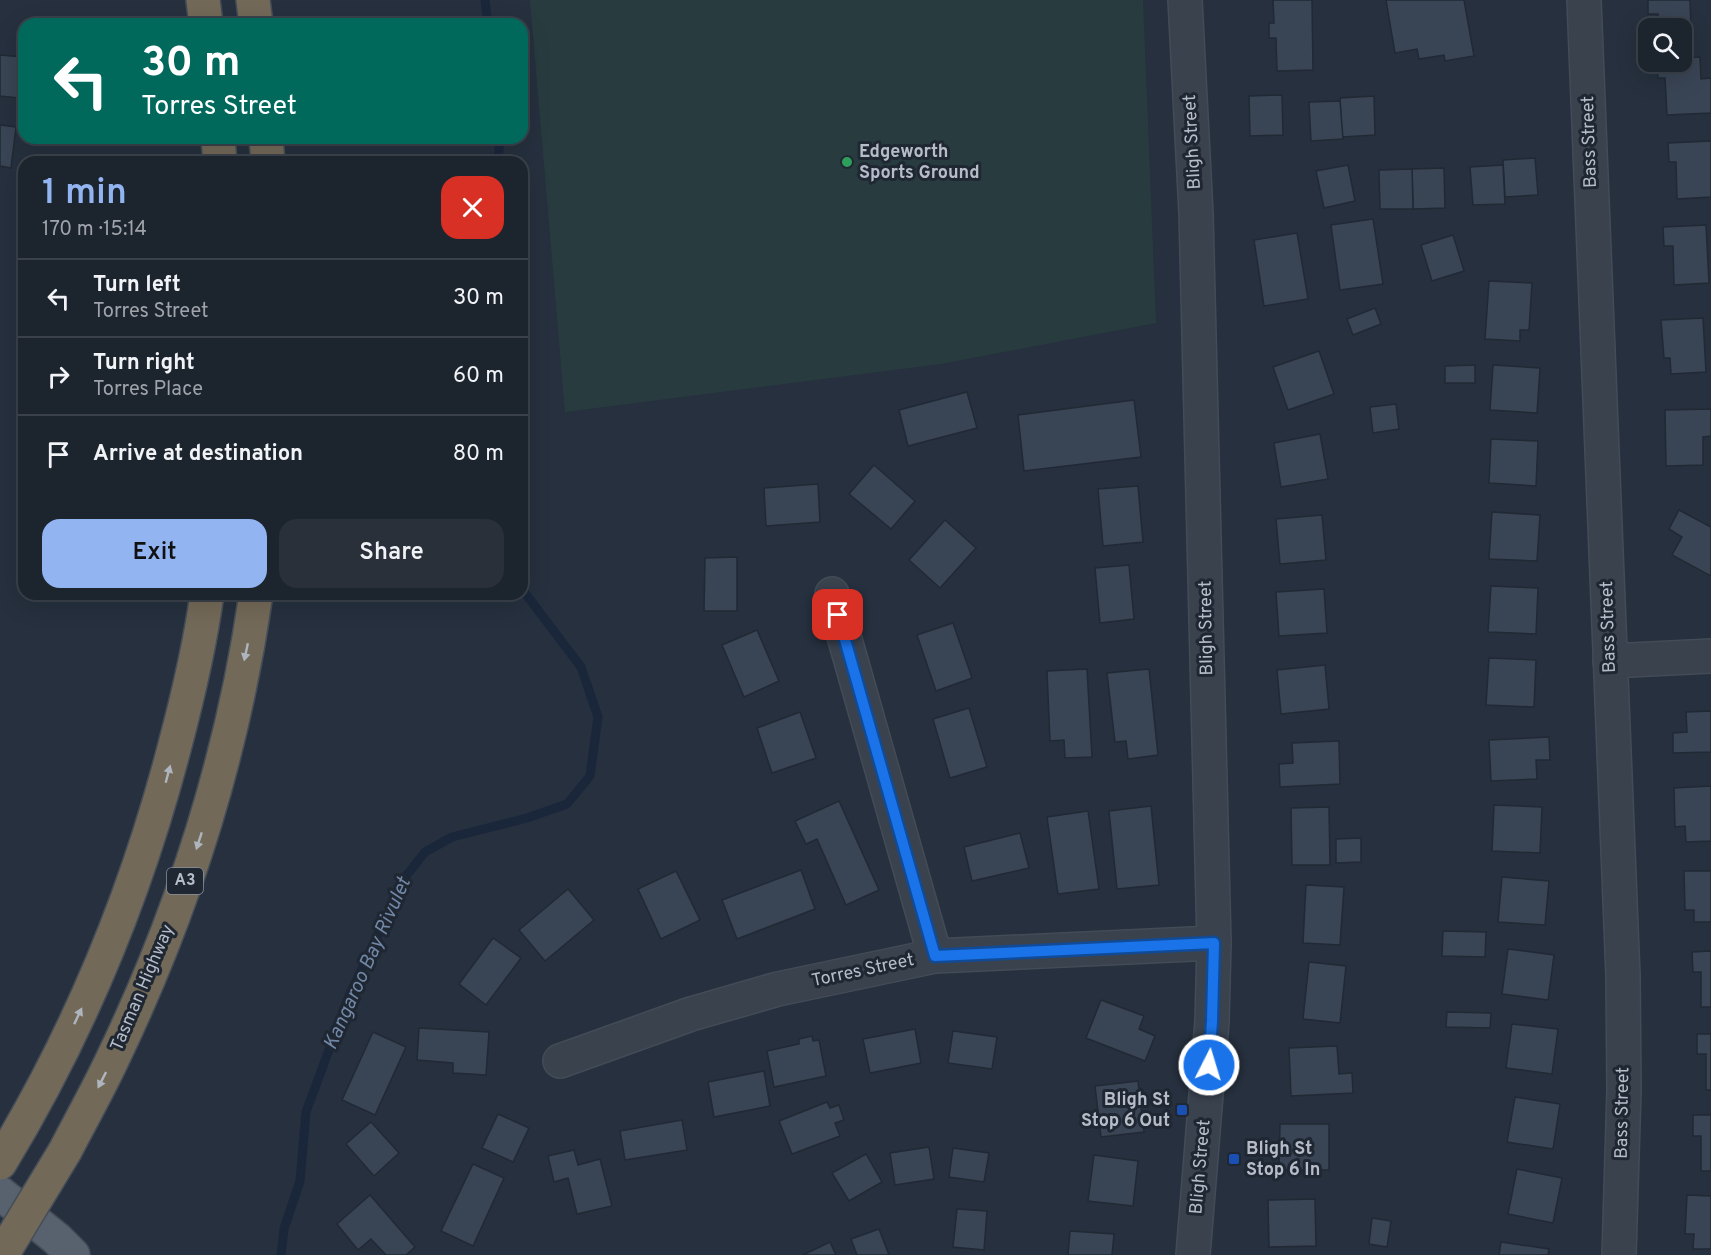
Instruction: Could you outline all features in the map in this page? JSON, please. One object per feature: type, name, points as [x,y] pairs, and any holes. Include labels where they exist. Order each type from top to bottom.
[{"type":"highway","points":[[203,0],[205,18]]},
{"type":"highway","points":[[253,0],[255,18]]},
{"type":"highway","points":[[0,1163],[24,1124],[66,1043],[128,898],[160,804],[183,717],[206,600]]},
{"type":"highway","name":"Tasman Highway","points":[[2,1255],[65,1151],[113,1058],[152,969],[210,808],[250,632],[255,600]]},
{"type":"main road","points":[[0,1193],[57,1239],[72,1255]]},
{"type":"street","name":"Bligh Street","points":[[1185,0],[1196,213],[1214,943],[1212,1021],[1193,1255]]},
{"type":"street","name":"Bass Street","points":[[1584,0],[1623,976],[1624,1090],[1619,1255]]},
{"type":"street","points":[[832,594],[935,956]]},
{"type":"street","points":[[1610,661],[1711,657]]},
{"type":"street","name":"Torres Street","points":[[560,1061],[691,1014],[778,989],[935,956],[1214,943]]},
{"type":"green space","name":"Edgeworth Sports Ground","points":[[530,0],[1143,0],[1156,323],[941,364],[565,412]]},
{"type":"building","points":[[1273,0],[1312,0],[1313,70],[1277,71],[1276,38],[1269,38],[1269,23],[1274,23]]},
{"type":"building","points":[[1386,0],[1464,0],[1474,56],[1445,61],[1444,55],[1419,59],[1417,49],[1395,53]]},
{"type":"building","points":[[1648,0],[1690,0],[1691,18],[1658,18],[1658,14],[1648,14]]},
{"type":"building","points":[[0,55],[18,57],[18,98],[0,96]]},
{"type":"building","points":[[1692,57],[1700,57],[1701,79],[1711,78],[1711,113],[1667,115],[1665,78],[1658,78],[1658,72],[1692,72]]},
{"type":"building","points":[[1282,95],[1283,135],[1250,136],[1249,96]]},
{"type":"building","points":[[1374,96],[1375,135],[1342,137],[1340,98]]},
{"type":"building","points":[[1340,101],[1343,139],[1311,141],[1309,102]]},
{"type":"building","points":[[0,125],[16,127],[11,168],[0,166]]},
{"type":"building","points":[[1711,141],[1711,197],[1677,199],[1676,162],[1669,162],[1668,143]]},
{"type":"building","points":[[1535,158],[1538,195],[1505,197],[1503,160]]},
{"type":"building","points":[[1348,165],[1355,201],[1324,208],[1316,171]]},
{"type":"building","points":[[1503,165],[1505,204],[1473,205],[1470,167]]},
{"type":"building","points":[[1444,168],[1445,208],[1413,209],[1412,169]]},
{"type":"building","points":[[1412,169],[1413,209],[1380,209],[1379,170]]},
{"type":"building","points":[[1373,219],[1383,284],[1340,290],[1331,225]]},
{"type":"building","points":[[1706,225],[1709,283],[1674,285],[1673,246],[1664,246],[1663,227]]},
{"type":"building","points":[[1297,233],[1308,299],[1264,306],[1254,240]]},
{"type":"building","points":[[1453,235],[1464,271],[1432,281],[1421,245]]},
{"type":"building","points":[[1489,281],[1532,283],[1529,330],[1520,330],[1520,341],[1485,339]]},
{"type":"building","points":[[1375,308],[1381,324],[1353,335],[1347,319]]},
{"type":"building","points":[[1703,318],[1706,372],[1671,374],[1670,358],[1664,358],[1661,320]]},
{"type":"building","points":[[1319,351],[1334,394],[1288,410],[1273,367]]},
{"type":"building","points":[[1475,365],[1475,383],[1445,383],[1445,366]]},
{"type":"building","points":[[1493,365],[1540,368],[1537,413],[1490,410]]},
{"type":"building","points":[[967,392],[977,428],[908,446],[899,410]]},
{"type":"building","points":[[1134,400],[1141,457],[1024,471],[1018,415]]},
{"type":"building","points":[[1396,404],[1399,429],[1373,433],[1370,407]]},
{"type":"building","points":[[1711,409],[1711,436],[1703,437],[1703,465],[1666,466],[1665,410]]},
{"type":"building","points":[[1320,434],[1328,479],[1281,487],[1274,443]]},
{"type":"building","points":[[1491,439],[1538,441],[1536,486],[1489,483]]},
{"type":"building","points":[[874,465],[915,501],[891,529],[849,494]]},
{"type":"building","points":[[818,484],[820,522],[766,526],[764,488]]},
{"type":"building","points":[[1138,486],[1143,542],[1103,546],[1098,489]]},
{"type":"building","points":[[1679,510],[1711,527],[1711,576],[1672,555],[1682,537],[1669,529]]},
{"type":"building","points":[[1492,512],[1540,515],[1537,561],[1489,559]]},
{"type":"building","points":[[1322,515],[1326,560],[1280,564],[1276,519]]},
{"type":"building","points":[[945,520],[976,548],[940,588],[909,560]]},
{"type":"building","points":[[737,557],[737,611],[704,611],[705,558]]},
{"type":"building","points":[[1129,565],[1134,619],[1100,623],[1095,568]]},
{"type":"building","points":[[1491,586],[1538,588],[1536,634],[1488,632]]},
{"type":"building","points":[[1324,589],[1327,633],[1279,636],[1276,592]]},
{"type":"building","points":[[953,623],[972,678],[936,691],[917,635]]},
{"type":"building","points":[[757,630],[779,681],[744,697],[722,645]]},
{"type":"building","points":[[1489,658],[1536,660],[1534,707],[1486,705]]},
{"type":"building","points":[[1325,665],[1329,709],[1281,714],[1277,670]]},
{"type":"building","points":[[1087,669],[1092,757],[1065,758],[1064,740],[1050,741],[1047,671]]},
{"type":"building","points":[[1149,669],[1158,755],[1128,759],[1126,741],[1115,742],[1107,673]]},
{"type":"building","points":[[969,708],[987,767],[950,778],[933,719]]},
{"type":"building","points":[[1711,711],[1711,752],[1673,753],[1673,733],[1687,732],[1686,712]]},
{"type":"building","points":[[800,712],[816,758],[772,773],[757,728]]},
{"type":"building","points":[[1549,737],[1550,760],[1536,760],[1537,779],[1491,781],[1489,740]]},
{"type":"building","points":[[1339,741],[1340,784],[1280,787],[1279,764],[1293,763],[1292,743]]},
{"type":"building","points":[[1711,786],[1711,841],[1686,842],[1685,826],[1675,827],[1674,788]]},
{"type":"building","points":[[839,801],[879,890],[846,905],[817,839],[806,844],[795,821]]},
{"type":"building","points":[[1494,805],[1542,807],[1540,853],[1492,851]]},
{"type":"building","points":[[1151,806],[1159,885],[1117,889],[1109,811]]},
{"type":"building","points":[[1329,807],[1330,865],[1292,865],[1291,808]]},
{"type":"building","points":[[1088,811],[1099,889],[1058,894],[1047,817]]},
{"type":"building","points":[[1020,833],[1029,868],[972,881],[964,847]]},
{"type":"building","points":[[1361,838],[1361,862],[1336,863],[1336,839]]},
{"type":"building","points":[[801,870],[815,909],[737,939],[722,900]]},
{"type":"building","points":[[676,871],[700,920],[661,939],[638,889]]},
{"type":"building","points":[[1684,871],[1711,871],[1711,922],[1694,922],[1694,910],[1685,910]]},
{"type":"building","points":[[1502,877],[1549,881],[1545,925],[1498,922]]},
{"type":"building","points":[[1306,885],[1344,887],[1340,945],[1303,943]]},
{"type":"building","points":[[568,889],[594,920],[545,961],[519,930]]},
{"type":"building","points":[[1443,931],[1486,932],[1485,957],[1442,956]]},
{"type":"building","points":[[493,938],[521,958],[486,1005],[459,984]]},
{"type":"building","points":[[1508,949],[1554,955],[1548,1000],[1502,994]]},
{"type":"building","points":[[1711,951],[1711,1007],[1701,1007],[1701,972],[1693,972],[1692,952]]},
{"type":"building","points":[[1309,962],[1346,966],[1340,1023],[1303,1019]]},
{"type":"building","points":[[1101,1000],[1144,1016],[1139,1029],[1155,1036],[1145,1061],[1086,1038]]},
{"type":"building","points":[[1447,1012],[1491,1013],[1490,1028],[1446,1027]]},
{"type":"building","points":[[1512,1024],[1558,1029],[1552,1074],[1506,1068]]},
{"type":"building","points":[[419,1028],[489,1032],[486,1075],[453,1073],[453,1063],[417,1060]]},
{"type":"building","points":[[915,1029],[921,1063],[870,1073],[863,1039]]},
{"type":"building","points":[[953,1031],[997,1037],[992,1069],[948,1063]]},
{"type":"building","points":[[373,1032],[406,1047],[375,1115],[342,1100]]},
{"type":"building","points":[[1697,1034],[1711,1034],[1711,1090],[1706,1090],[1706,1054],[1697,1054]]},
{"type":"building","points":[[812,1036],[813,1041],[819,1040],[826,1076],[774,1087],[767,1051],[799,1044],[799,1039]]},
{"type":"building","points":[[1337,1046],[1339,1074],[1352,1073],[1353,1093],[1291,1096],[1289,1048]]},
{"type":"building","points":[[764,1071],[770,1106],[714,1117],[708,1082]]},
{"type":"building","points":[[1138,1081],[1144,1132],[1101,1137],[1095,1086]]},
{"type":"building","points":[[1515,1097],[1560,1104],[1553,1149],[1507,1142]]},
{"type":"building","points":[[827,1102],[830,1108],[839,1105],[844,1120],[835,1123],[840,1136],[792,1154],[779,1121]]},
{"type":"building","points":[[498,1114],[529,1128],[513,1162],[482,1148]]},
{"type":"building","points":[[1693,1115],[1711,1115],[1711,1171],[1701,1171],[1701,1136],[1693,1136]]},
{"type":"building","points":[[682,1120],[687,1150],[625,1160],[620,1131]]},
{"type":"building","points":[[371,1122],[399,1153],[374,1176],[346,1144]]},
{"type":"building","points":[[1280,1124],[1329,1124],[1329,1170],[1279,1170]]},
{"type":"building","points":[[929,1147],[934,1179],[895,1185],[890,1153]]},
{"type":"building","points":[[953,1148],[989,1153],[984,1182],[949,1177]]},
{"type":"building","points":[[574,1150],[578,1165],[600,1159],[612,1206],[577,1214],[568,1178],[554,1182],[548,1156]]},
{"type":"building","points":[[866,1154],[882,1182],[849,1201],[832,1173]]},
{"type":"building","points":[[1094,1155],[1138,1161],[1133,1206],[1088,1201]]},
{"type":"building","points":[[473,1164],[504,1178],[473,1246],[441,1231]]},
{"type":"building","points":[[1517,1169],[1562,1178],[1553,1223],[1508,1214]]},
{"type":"building","points":[[370,1195],[415,1247],[406,1255],[386,1255],[371,1239],[358,1250],[337,1224]]},
{"type":"building","points":[[1687,1195],[1711,1196],[1711,1249],[1693,1249],[1694,1234],[1685,1234]]},
{"type":"building","points":[[1315,1199],[1316,1246],[1269,1247],[1268,1200]]},
{"type":"building","points":[[957,1209],[987,1211],[984,1250],[953,1247]]},
{"type":"building","points":[[1372,1218],[1391,1221],[1387,1247],[1369,1244]]},
{"type":"building","points":[[879,1229],[889,1255],[857,1255],[851,1239]]},
{"type":"building","points":[[1070,1231],[1114,1234],[1112,1255],[1068,1255]]},
{"type":"building","points":[[830,1242],[836,1255],[803,1255]]},
{"type":"building","points":[[1501,1242],[1549,1249],[1548,1255],[1499,1255]]},
{"type":"waterway","name":"Kangaroo Bay Rivulet","points":[[485,0],[487,18]]},
{"type":"waterway","name":"Kangaroo Bay Rivulet","points":[[498,156],[500,144]]},
{"type":"waterway","name":"Kangaroo Bay Rivulet","points":[[281,1255],[284,1229],[300,1181],[306,1112],[349,996],[406,876],[425,852],[452,837],[527,818],[567,804],[590,776],[598,717],[581,667],[528,597]]},
{"type":"place","name":"Edgeworth Sports Ground","points":[[847,162]]},
{"type":"place","name":"Bligh St Stop 6 Out","points":[[1182,1110]]},
{"type":"place","name":"Bligh St Stop 6 In","points":[[1234,1159]]},
{"type":"route","points":[[838,615],[935,956],[1214,943],[1209,1065]]}]
